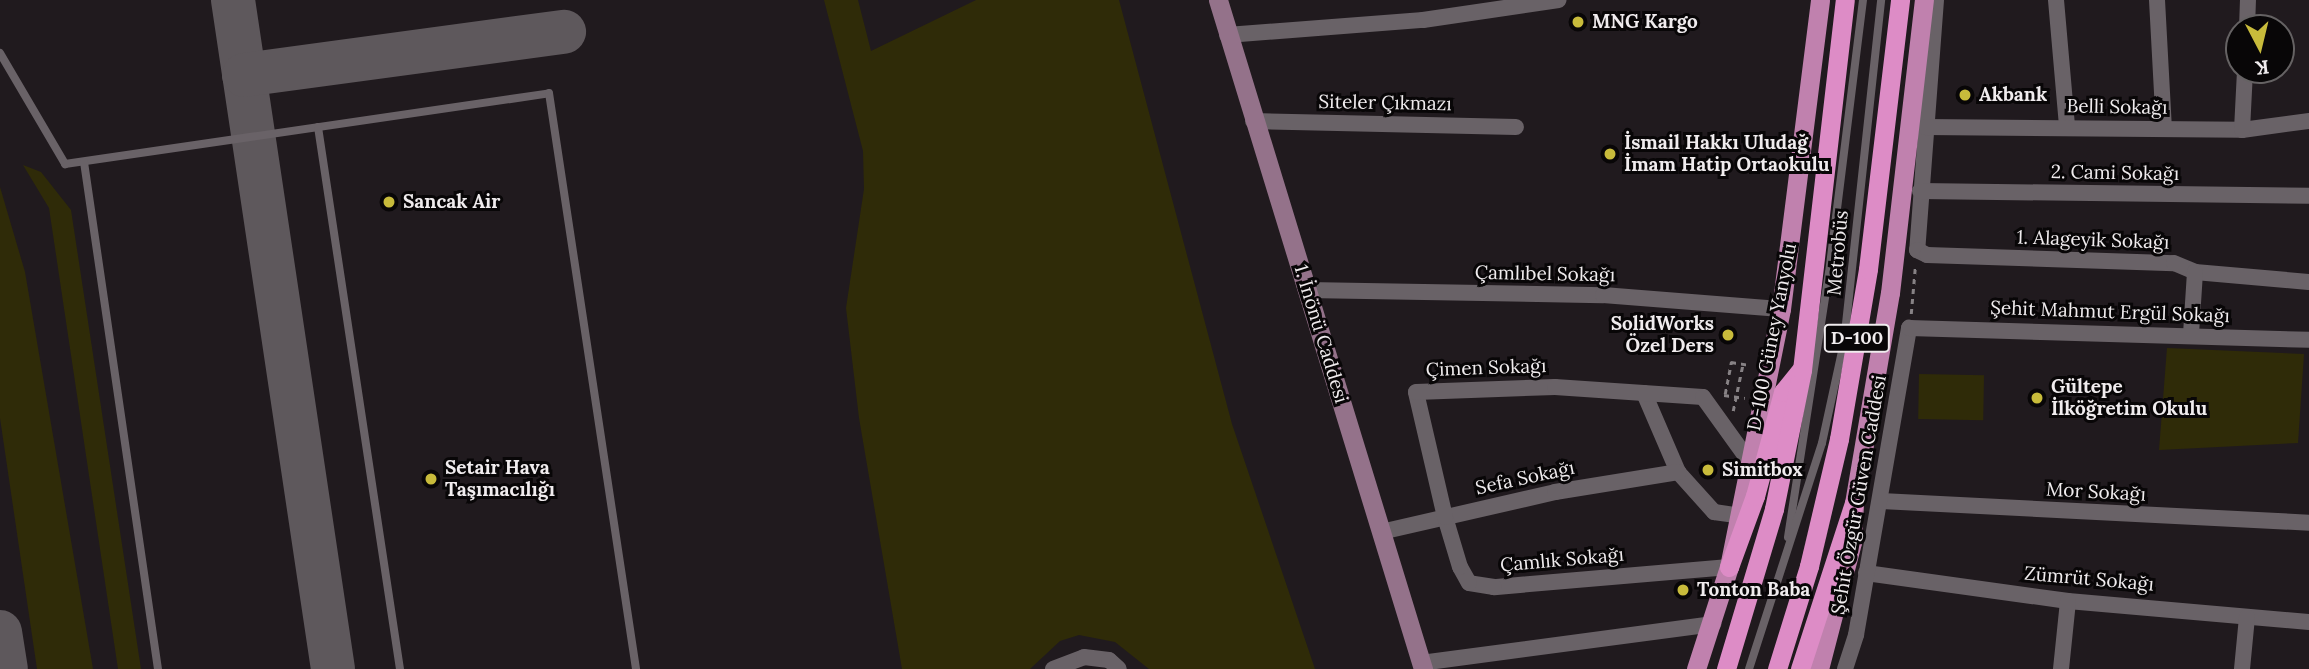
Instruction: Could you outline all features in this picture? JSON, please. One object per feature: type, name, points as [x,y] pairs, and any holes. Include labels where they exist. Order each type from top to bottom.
[{"type":"highway","name":"D-100","points":[[1726,669],[1774,509],[1802,370],[1845,0]]},
{"type":"highway","name":"D-100","points":[[1777,669],[1823,516],[1839,439],[1868,270],[1900,0]]},
{"type":"highway","points":[[1729,567],[1755,496],[1783,392],[1802,370]]},
{"type":"highway","points":[[1800,669],[1854,503]]},
{"type":"main road","name":"1. İnönü Caddesi","points":[[1218,0],[1422,666]]},
{"type":"main road","name":"D-100 Güney Yanyolu","points":[[1696,669],[1713,624],[1729,567],[1736,515],[1781,309],[1820,0]]},
{"type":"main road","points":[[1819,669],[1843,585],[1854,503],[1890,293],[1924,0]]},
{"type":"street","points":[[1227,35],[1423,20],[1556,0]]},
{"type":"street","points":[[1917,250],[1924,127],[1936,0]]},
{"type":"street","points":[[2056,0],[2067,127]]},
{"type":"street","points":[[2157,0],[2164,129]]},
{"type":"street","points":[[2242,130],[2244,84]]},
{"type":"street","name":"Siteler Çıkmazı","points":[[1253,121],[1516,127]]},
{"type":"street","name":"Belli Sokağı","points":[[1924,127],[2242,130],[2309,121]]},
{"type":"street","name":"2. Cami Sokağı","points":[[1920,191],[2309,196]]},
{"type":"street","name":"1. Alageyik Sokağı","points":[[1917,250],[1927,255],[2174,264],[2195,272],[2309,282]]},
{"type":"street","points":[[2191,334],[2195,272]]},
{"type":"street","name":"Çamlıbel Sokağı","points":[[1307,290],[1603,295],[1781,309]]},
{"type":"street","name":"Şehit Mahmut Ergül Sokağı","points":[[1909,327],[2191,334],[2309,340]]},
{"type":"street","name":"Şehit Özgür Güven Caddesi","points":[[1845,669],[1881,501],[1909,327]]},
{"type":"street","name":"Çimen Sokağı","points":[[1445,517],[1416,392],[1555,387],[1644,393]]},
{"type":"street","points":[[1736,515],[1714,512],[1678,472],[1644,393],[1703,397],[1749,461]]},
{"type":"street","name":"Sefa Sokağı","points":[[1381,532],[1678,472]]},
{"type":"street","name":"Mor Sokağı","points":[[1881,501],[2309,523]]},
{"type":"street","name":"Çamlık Sokağı","points":[[1445,517],[1460,567],[1469,583],[1494,587],[1729,567]]},
{"type":"street","name":"Zümrüt Sokağı","points":[[1866,573],[2068,601],[2309,622]]},
{"type":"street","points":[[2061,669],[2068,601]]},
{"type":"street","points":[[2242,669],[2247,617]]},
{"type":"street","points":[[1422,666],[1713,624]]},
{"type":"street","points":[[1053,669],[1084,657],[1109,660],[1119,669]]},
{"type":"lane","name":"Metrobüs","points":[[1788,544],[1829,273],[1863,0]]},
{"type":"lane","name":"Metrobüs","points":[[1749,669],[1822,443],[1844,342],[1881,0]]},
{"type":"lane","points":[[0,53],[65,164],[549,93],[636,669]]},
{"type":"lane","points":[[318,127],[400,669]]},
{"type":"lane","points":[[84,162],[158,669]]},
{"type":"path","points":[[1909,327],[1910,294],[1917,250]]},
{"type":"path","points":[[1723,402],[1731,362],[1768,369]]},
{"type":"path","points":[[1722,410],[1734,411],[1742,363]]},
{"type":"shaded area","points":[[824,0],[858,0],[871,51],[976,0],[1119,0],[1232,424],[1315,669],[1149,669],[1115,642],[1079,635],[1060,641],[1030,669],[902,669],[859,418],[846,308],[864,189],[863,151]]},
{"type":"shaded area","points":[[23,165],[41,172],[71,210],[141,669],[118,669],[49,208]]},
{"type":"shaded area","points":[[0,187],[25,272],[93,669],[37,669],[0,418]]},
{"type":"shaded area","points":[[2167,348],[2304,354],[2298,443],[2159,450]]},
{"type":"shaded area","points":[[1919,374],[1984,375],[1983,420],[1918,419]]},
{"type":"taxiway","points":[[233,0],[333,669]]},
{"type":"taxiway","points":[[244,75],[564,32]]},
{"type":"taxiway","points":[[0,632],[6,669]]},
{"type":"place","name":"MNG Kargo","points":[[1578,22]]},
{"type":"place","name":"Akbank","points":[[1965,95]]},
{"type":"place","name":"İsmail Hakkı Uludağ İmam Hatip Ortaokulu","points":[[1610,154]]},
{"type":"place","name":"Sancak Air","points":[[389,202]]},
{"type":"place","name":"SolidWorks Özel Ders","points":[[1728,335]]},
{"type":"place","name":"Gültepe İlköğretim Okulu","points":[[2037,398]]},
{"type":"place","name":"Simitbox","points":[[1708,470]]},
{"type":"place","name":"Setair Hava Taşımacılığı","points":[[431,479]]},
{"type":"place","name":"Tonton Baba","points":[[1683,590]]}]
